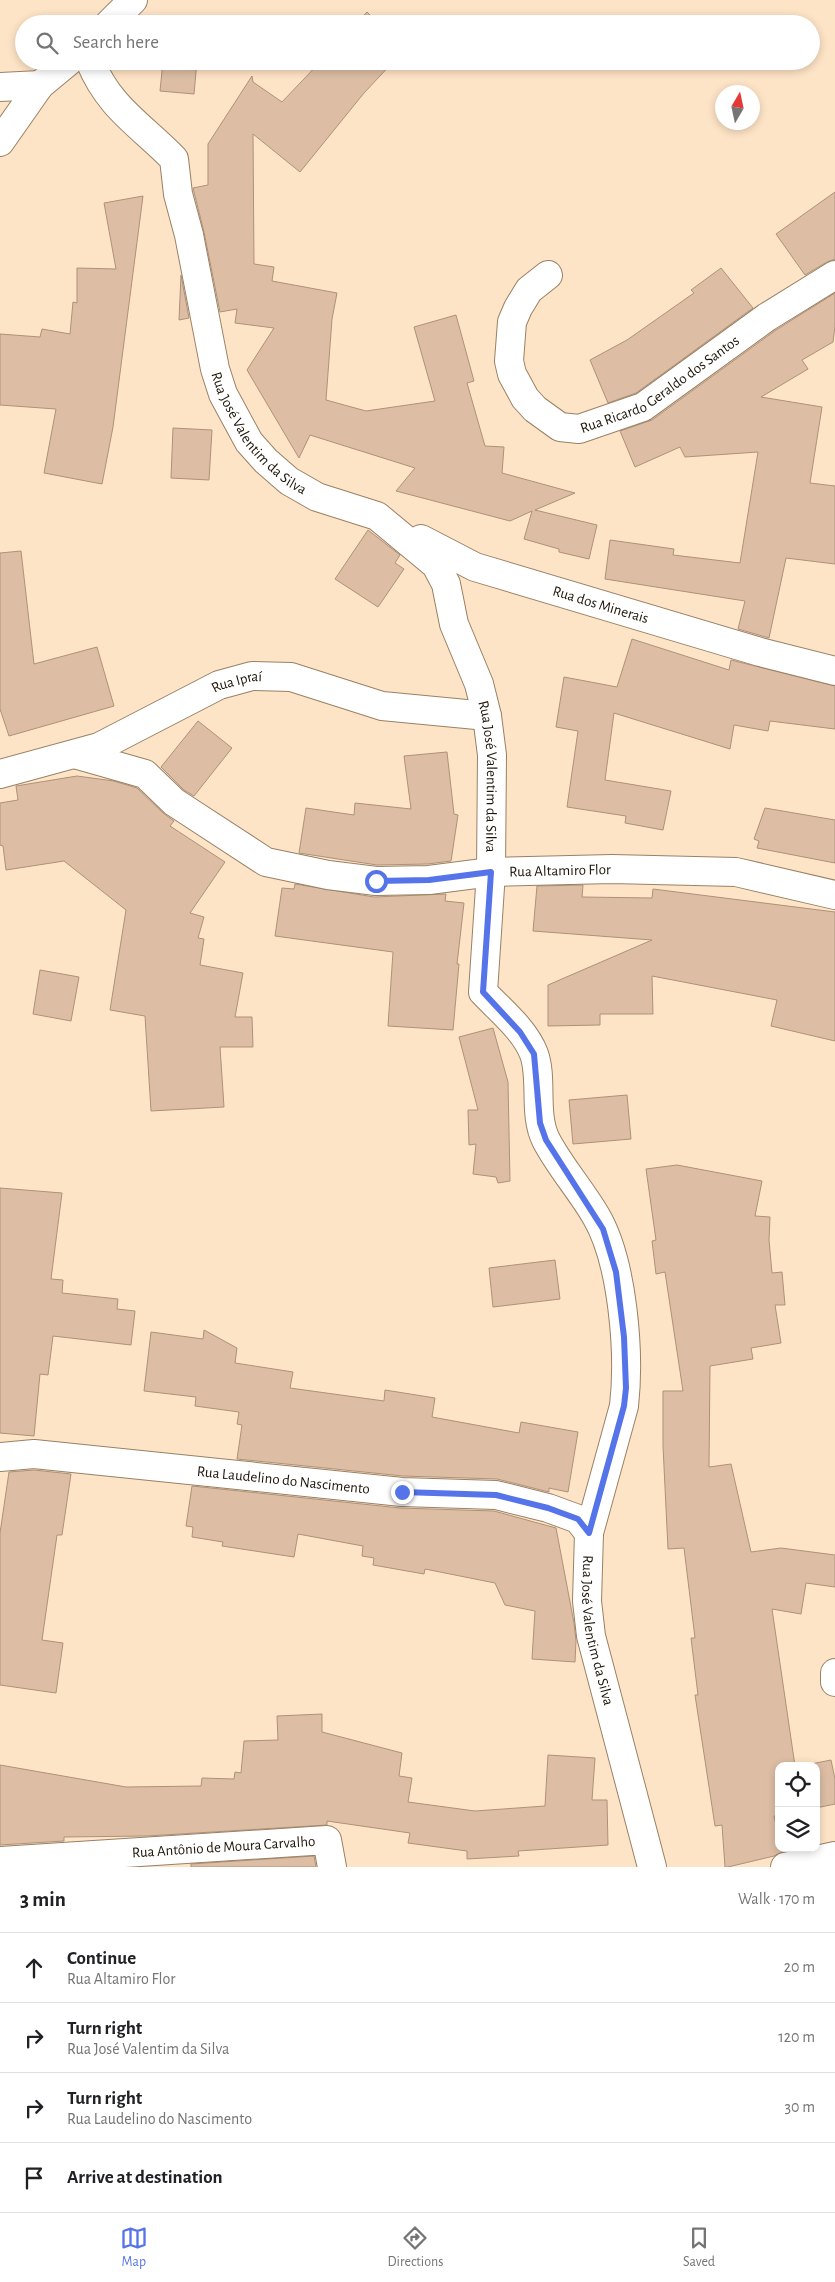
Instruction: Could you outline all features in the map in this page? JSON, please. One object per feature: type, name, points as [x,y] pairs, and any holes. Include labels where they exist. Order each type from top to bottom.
[{"type":"street","points":[[118,15],[133,0]]},
{"type":"street","points":[[0,142],[40,85],[58,70]]},
{"type":"street","name":"Rua José Valentim da Silva","points":[[94,70],[99,82],[114,101],[174,159],[178,194],[189,235],[215,369],[224,394],[249,442],[266,462],[289,481],[317,497],[377,516],[436,565],[446,584],[454,624],[479,684],[487,716],[492,755],[491,872],[483,992],[520,1032],[534,1054],[540,1123],[551,1147],[603,1229],[616,1272],[624,1337],[626,1388],[624,1406],[589,1533],[586,1601],[591,1636],[652,1867]]},
{"type":"street","points":[[0,87],[40,85]]},
{"type":"street","name":"Rua Ricardo Geraldo dos Santos","points":[[548,275],[529,290],[518,308],[512,322],[509,361],[512,374],[525,398],[534,409],[560,427],[579,429],[643,406],[767,317],[835,275]]},
{"type":"street","name":"Rua dos Minerais","points":[[377,516],[475,567],[760,652],[835,671]]},
{"type":"street","name":"Rua Ipraí","points":[[0,774],[99,747],[218,685],[252,676],[291,677],[382,706],[487,716]]},
{"type":"street","name":"Rua Altamiro Flor","points":[[78,754],[145,774],[174,802],[266,862],[328,875],[376,881],[429,880],[491,872],[612,869],[736,872],[835,894]]},
{"type":"street","name":"Rua Laudelino do Nascimento","points":[[0,1457],[34,1454],[402,1492],[496,1495],[548,1508],[578,1519],[589,1533]]},
{"type":"street","points":[[835,1673],[835,1682]]},
{"type":"street","name":"Rua Antônio de Moura Carvalho","points":[[0,1861],[327,1840],[332,1867]]},
{"type":"street","points":[[785,1867],[835,1856]]},
{"type":"building","points":[[162,70],[196,70],[194,94],[160,91]]},
{"type":"building","points":[[312,70],[386,70],[364,93],[300,172],[253,134],[254,264],[274,267],[272,281],[337,293],[332,319],[326,400],[366,411],[435,401],[414,327],[456,315],[474,381],[467,383],[485,446],[504,447],[502,473],[575,493],[535,510],[597,525],[589,559],[559,552],[559,549],[524,539],[532,511],[510,521],[396,491],[415,468],[310,435],[299,458],[247,370],[274,328],[235,323],[237,309],[220,312],[193,188],[208,185],[208,144],[252,76],[253,82],[282,102]]},
{"type":"building","points":[[835,192],[835,259],[805,275],[776,234]]},
{"type":"building","points":[[143,196],[113,427],[102,484],[44,473],[56,409],[0,405],[0,334],[40,337],[42,329],[70,334],[73,302],[77,303],[77,268],[116,269],[104,203]]},
{"type":"building","points":[[721,268],[753,308],[636,393],[608,403],[590,360],[627,340],[694,293],[691,290]]},
{"type":"building","points":[[181,275],[189,318],[179,320]]},
{"type":"building","points":[[835,293],[833,342],[802,360],[808,369],[761,397],[822,407],[810,483],[835,486],[835,564],[786,558],[769,638],[738,629],[745,601],[605,579],[610,540],[674,549],[673,555],[740,563],[758,452],[685,457],[680,447],[635,467],[620,431],[652,420],[776,330]]},
{"type":"building","points":[[173,428],[212,430],[209,480],[171,478]]},
{"type":"building","points":[[368,530],[400,555],[395,563],[404,569],[378,607],[335,579]]},
{"type":"building","points":[[21,551],[34,664],[97,647],[114,706],[9,736],[0,709],[0,553]]},
{"type":"building","points":[[632,639],[729,670],[731,660],[835,686],[835,729],[770,721],[768,731],[734,725],[730,749],[614,713],[605,780],[671,791],[663,830],[625,823],[626,816],[567,807],[578,731],[556,727],[564,677],[617,687]]},
{"type":"building","points":[[198,721],[232,748],[194,796],[184,790],[161,767]]},
{"type":"building","points":[[447,752],[454,814],[458,815],[451,861],[428,864],[377,865],[299,853],[306,808],[354,815],[355,803],[411,809],[404,756]]},
{"type":"building","points":[[77,776],[114,781],[137,788],[174,821],[170,826],[225,862],[190,913],[204,917],[198,938],[204,939],[200,965],[243,973],[235,1017],[252,1017],[253,1047],[220,1047],[224,1107],[151,1111],[145,1016],[110,1010],[126,910],[64,861],[6,870],[3,846],[0,845],[0,803],[18,800],[16,786]]},
{"type":"building","points":[[765,808],[835,820],[835,863],[757,848],[759,841],[754,839]]},
{"type":"building","points":[[295,884],[374,897],[446,894],[445,901],[464,903],[457,964],[459,964],[453,1030],[388,1026],[393,952],[275,936],[282,888],[294,889]]},
{"type":"building","points":[[583,885],[582,897],[652,898],[653,889],[835,912],[835,1041],[771,1026],[777,1000],[652,976],[653,1014],[600,1014],[600,1025],[548,1026],[548,985],[652,940],[533,931],[537,886]]},
{"type":"building","points":[[40,970],[79,977],[71,1021],[33,1014]]},
{"type":"building","points":[[493,1028],[508,1082],[510,1181],[498,1183],[496,1177],[473,1174],[476,1144],[469,1145],[468,1110],[478,1110],[459,1037]]},
{"type":"building","points":[[627,1095],[631,1139],[573,1144],[569,1100]]},
{"type":"building","points":[[677,1165],[762,1181],[755,1216],[770,1217],[769,1240],[772,1273],[782,1272],[785,1305],[775,1305],[781,1343],[751,1348],[753,1359],[710,1366],[709,1467],[731,1464],[751,1552],[781,1548],[835,1555],[835,1587],[806,1583],[801,1614],[772,1609],[794,1762],[775,1762],[775,1852],[782,1852],[774,1856],[728,1867],[725,1867],[722,1825],[715,1826],[695,1695],[698,1695],[691,1638],[695,1638],[684,1548],[668,1549],[663,1446],[663,1391],[683,1391],[665,1272],[656,1274],[652,1241],[656,1240],[646,1169]]},
{"type":"building","points":[[0,1188],[62,1193],[51,1279],[63,1280],[62,1293],[118,1299],[117,1309],[135,1311],[131,1345],[53,1336],[48,1375],[40,1374],[34,1436],[0,1433]]},
{"type":"building","points":[[555,1260],[560,1299],[493,1307],[489,1268]]},
{"type":"building","points":[[204,1330],[237,1348],[235,1363],[293,1372],[290,1388],[384,1401],[385,1390],[435,1398],[432,1417],[519,1433],[521,1422],[578,1432],[568,1492],[549,1488],[549,1492],[497,1479],[403,1476],[237,1459],[242,1425],[237,1424],[239,1412],[195,1406],[196,1397],[144,1391],[151,1332],[203,1339]]},
{"type":"building","points":[[34,1470],[71,1474],[62,1535],[57,1535],[42,1640],[63,1643],[56,1693],[0,1685],[0,1533],[9,1472]]},
{"type":"building","points":[[192,1486],[400,1508],[494,1511],[556,1528],[574,1623],[576,1641],[575,1662],[532,1659],[535,1611],[505,1605],[495,1583],[425,1569],[424,1574],[373,1565],[374,1558],[362,1556],[363,1546],[298,1534],[294,1557],[222,1546],[223,1542],[192,1537],[193,1527],[186,1526]]},
{"type":"building","points":[[322,1714],[322,1732],[402,1753],[399,1776],[412,1778],[408,1802],[475,1811],[545,1806],[548,1755],[595,1758],[592,1800],[607,1800],[608,1845],[518,1851],[519,1856],[467,1859],[467,1851],[408,1843],[410,1833],[327,1821],[327,1825],[147,1836],[64,1837],[64,1841],[0,1845],[0,1765],[126,1787],[201,1786],[202,1778],[234,1779],[235,1772],[241,1773],[244,1741],[278,1740],[277,1716]]},
{"type":"building","points":[[831,1760],[835,1779],[835,1804],[820,1807],[820,1807],[820,1762]]},
{"type":"building","points":[[314,1856],[316,1867],[191,1867],[191,1864]]},
{"type":"route","points":[[376,881],[429,880],[491,872],[483,992],[520,1032],[534,1054],[540,1123],[546,1140],[596,1214],[603,1229],[616,1272],[622,1312],[626,1369],[624,1406],[589,1533],[578,1519],[524,1501],[496,1495],[402,1492]]}]
